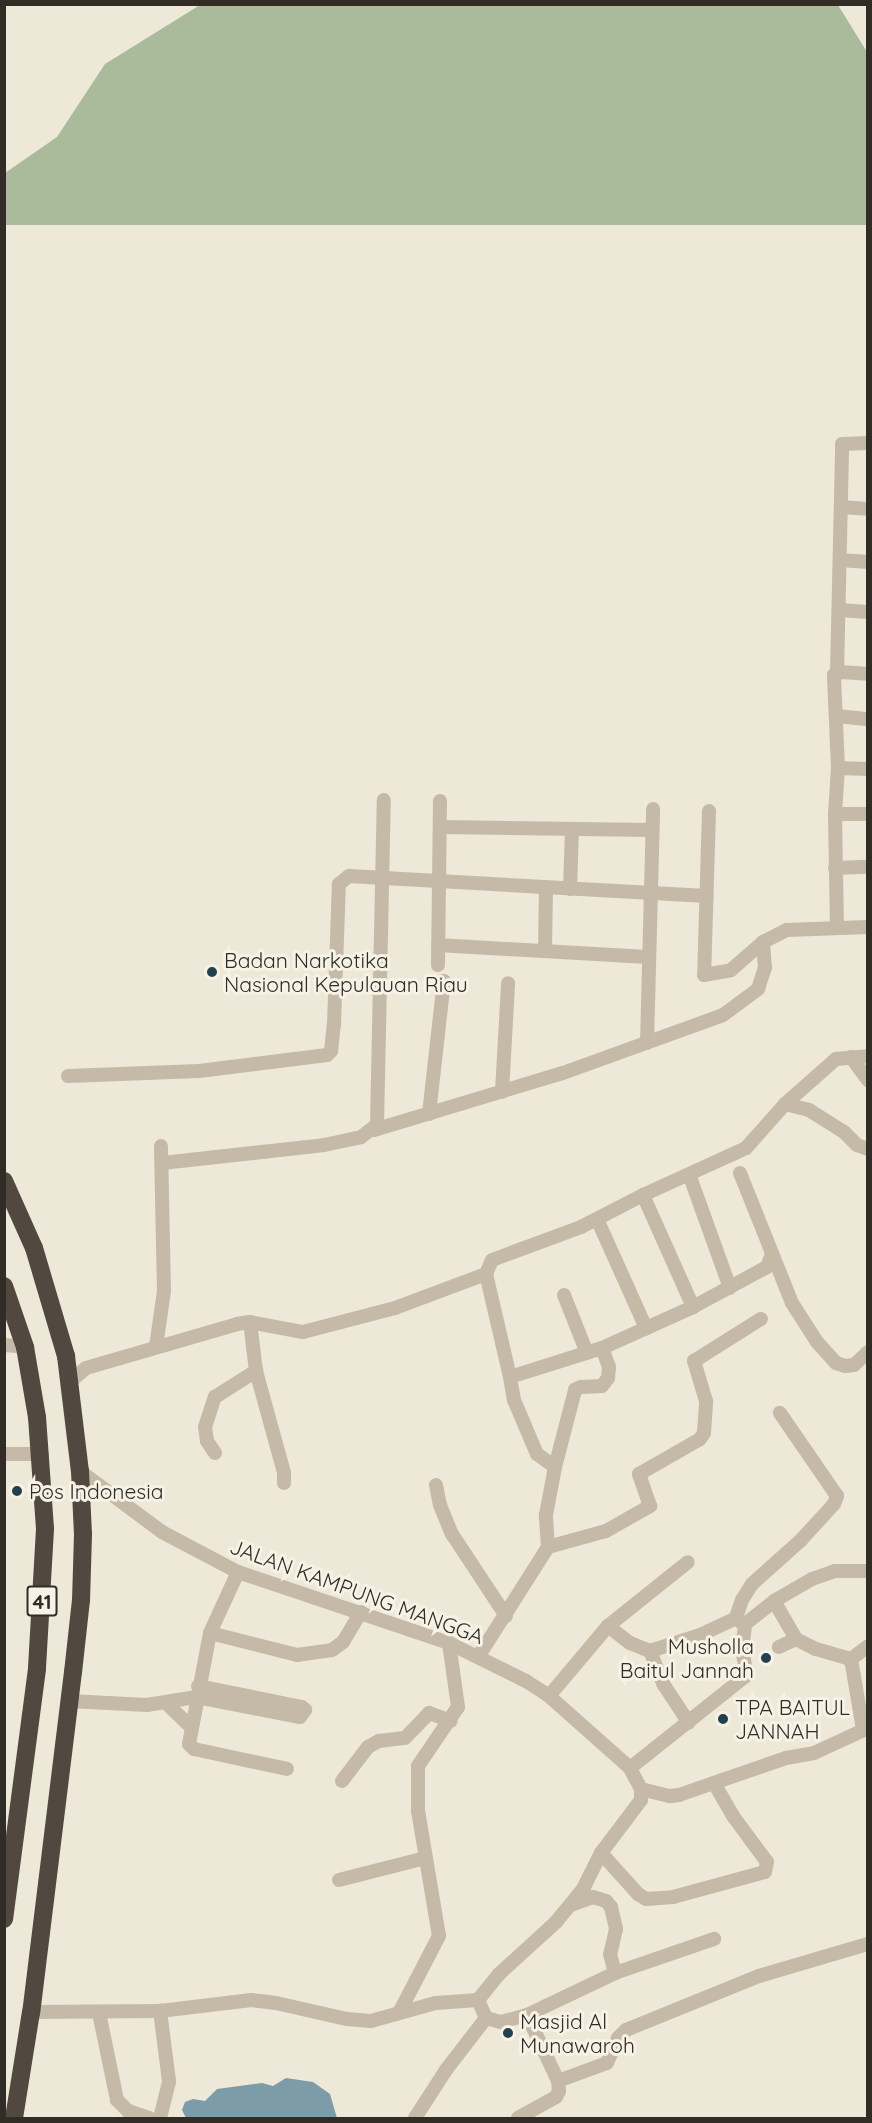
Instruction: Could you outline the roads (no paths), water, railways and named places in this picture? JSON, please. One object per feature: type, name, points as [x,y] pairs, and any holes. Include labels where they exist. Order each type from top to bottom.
[{"type":"highway","points":[[4,1181],[12,1217],[48,1289],[71,1381],[80,1471],[81,1600],[31,2012],[14,2118]]},
{"type":"highway","name":"41","points":[[4,1286],[24,1347],[42,1454],[45,1529],[37,1669],[9,1856],[4,1919]]},
{"type":"street","points":[[837,928],[835,814],[838,768],[834,679],[837,673],[842,444],[867,443]]},
{"type":"street","points":[[841,507],[867,509]]},
{"type":"street","points":[[840,560],[867,562]]},
{"type":"street","points":[[839,610],[867,612]]},
{"type":"street","points":[[837,673],[867,674]]},
{"type":"street","points":[[837,716],[867,719]]},
{"type":"street","points":[[838,768],[867,769]]},
{"type":"street","points":[[374,1130],[377,1125],[384,800]]},
{"type":"street","points":[[438,965],[440,801]]},
{"type":"street","points":[[647,1043],[653,809]]},
{"type":"street","points":[[708,811],[704,975],[730,970],[764,942],[787,930],[867,927]]},
{"type":"street","points":[[835,814],[867,814]]},
{"type":"street","points":[[440,827],[651,830]]},
{"type":"street","points":[[570,889],[572,829]]},
{"type":"street","points":[[835,868],[867,867]]},
{"type":"street","points":[[68,1076],[199,1071],[327,1055],[331,1051],[334,1024],[339,884],[349,876],[383,876],[439,882],[706,896]]},
{"type":"street","points":[[545,951],[546,887]]},
{"type":"street","points":[[162,1163],[324,1145],[361,1137],[374,1130],[502,1092],[647,1043],[723,1015],[758,989],[765,967],[764,942]]},
{"type":"street","points":[[438,945],[648,957]]},
{"type":"street","points":[[429,1114],[444,981]]},
{"type":"street","points":[[502,1092],[508,983]]},
{"type":"street","points":[[555,1467],[537,1454],[514,1400],[486,1274],[489,1265],[498,1256],[561,1236],[643,1195],[746,1148],[785,1104],[836,1059],[867,1056]]},
{"type":"street","points":[[852,1057],[867,1080]]},
{"type":"street","points":[[785,1104],[809,1110],[844,1132],[857,1145],[867,1149]]},
{"type":"street","points":[[156,1347],[164,1291],[161,1146]]},
{"type":"street","points":[[740,1173],[792,1303],[817,1342],[836,1363],[854,1365],[867,1352]]},
{"type":"street","points":[[689,1174],[730,1288]]},
{"type":"street","points":[[643,1195],[693,1307]]},
{"type":"street","points":[[597,1219],[646,1328]]},
{"type":"street","points":[[510,1377],[602,1348],[693,1307],[767,1267],[772,1254]]},
{"type":"street","points":[[71,1381],[86,1368],[250,1322],[303,1332],[395,1308],[486,1274]]},
{"type":"street","points":[[564,1295],[587,1353]]},
{"type":"street","points":[[548,1547],[606,1531],[650,1506],[639,1474],[700,1439],[704,1433],[706,1401],[694,1361],[761,1319]]},
{"type":"street","points":[[250,1322],[256,1371],[284,1473],[284,1483]]},
{"type":"street","points":[[4,1345],[24,1347]]},
{"type":"street","points":[[478,1657],[548,1547],[546,1515],[555,1467],[575,1390],[581,1386],[602,1386],[608,1378],[609,1367],[602,1348]]},
{"type":"street","points":[[215,1453],[207,1441],[205,1427],[215,1397],[256,1371]]},
{"type":"street","points":[[31,2012],[160,2011],[251,2000],[276,2003],[347,2019],[371,2021],[386,2019],[400,2012],[436,2003],[478,2000],[498,1975],[556,1922],[583,1889],[601,1853],[641,1800],[641,1789],[630,1768],[747,1675],[740,1621],[742,1600],[752,1584],[801,1540],[834,1504],[837,1496],[780,1413]]},
{"type":"street","points":[[4,1454],[42,1454]]},
{"type":"street","name":"JALAN KAMPUNG MANGGA","points":[[80,1471],[162,1533],[238,1572],[449,1643],[526,1681],[549,1696],[630,1768]]},
{"type":"street","points":[[436,1485],[440,1505],[452,1533],[506,1616]]},
{"type":"street","points":[[549,1696],[608,1626],[688,1562]]},
{"type":"street","points":[[608,1626],[624,1640],[650,1651],[740,1621],[825,1574],[867,1570]]},
{"type":"street","points":[[238,1572],[210,1634],[188,1741],[192,1748],[287,1769]]},
{"type":"street","points":[[774,1601],[796,1639],[816,1649],[851,1659]]},
{"type":"street","points":[[210,1634],[297,1655],[332,1650],[343,1642],[361,1612]]},
{"type":"street","points":[[779,1647],[796,1639]]},
{"type":"street","points":[[400,2012],[439,1936],[418,1811],[418,1766],[451,1721],[459,1702],[449,1643]]},
{"type":"street","points":[[851,1659],[867,1646]]},
{"type":"street","points":[[650,1651],[664,1685],[689,1723]]},
{"type":"street","points":[[641,1789],[670,1796],[786,1758],[814,1753],[865,1728],[851,1659]]},
{"type":"street","points":[[69,1701],[128,1705],[166,1703],[197,1692],[302,1707],[305,1710],[300,1717],[197,1692]]},
{"type":"street","points":[[166,1703],[191,1727]]},
{"type":"street","points":[[342,1780],[368,1747],[379,1742],[405,1738],[429,1713],[451,1721]]},
{"type":"street","points":[[601,1853],[638,1894],[646,1899],[673,1897],[765,1872],[767,1862],[733,1816],[714,1783]]},
{"type":"street","points":[[339,1880],[425,1858]]},
{"type":"street","points":[[571,1905],[593,1897],[606,1901],[611,1907],[616,1929],[610,1953],[615,1973]]},
{"type":"street","points":[[486,2018],[501,2022],[527,2015],[615,1973],[714,1939]]},
{"type":"street","points":[[558,2081],[607,2063],[618,2038],[626,2030],[759,1976],[867,1944]]},
{"type":"street","points":[[478,2000],[486,2018]]},
{"type":"street","points":[[160,2011],[169,2081],[160,2118]]},
{"type":"street","points":[[99,2013],[117,2100],[128,2111],[149,2118]]},
{"type":"street","points":[[518,2118],[556,2097],[560,2091],[558,2081],[527,2015]]},
{"type":"street","points":[[415,2118],[446,2070],[486,2018]]},
{"type":"water","points":[[286,2078],[313,2082],[330,2094],[337,2118],[186,2118],[182,2110],[185,2102],[193,2099],[205,2101],[217,2089],[262,2083],[273,2086]]},
{"type":"place","name":"Badan Narkotika Nasional Kepulauan Riau","points":[[212,972]]},
{"type":"place","name":"Pos Indonesia","points":[[17,1491]]},
{"type":"place","name":"Musholla Baitul Jannah","points":[[766,1658]]},
{"type":"place","name":"TPA BAITUL JANNAH","points":[[723,1719]]},
{"type":"place","name":"Masjid Al Munawaroh","points":[[508,2033]]}]
